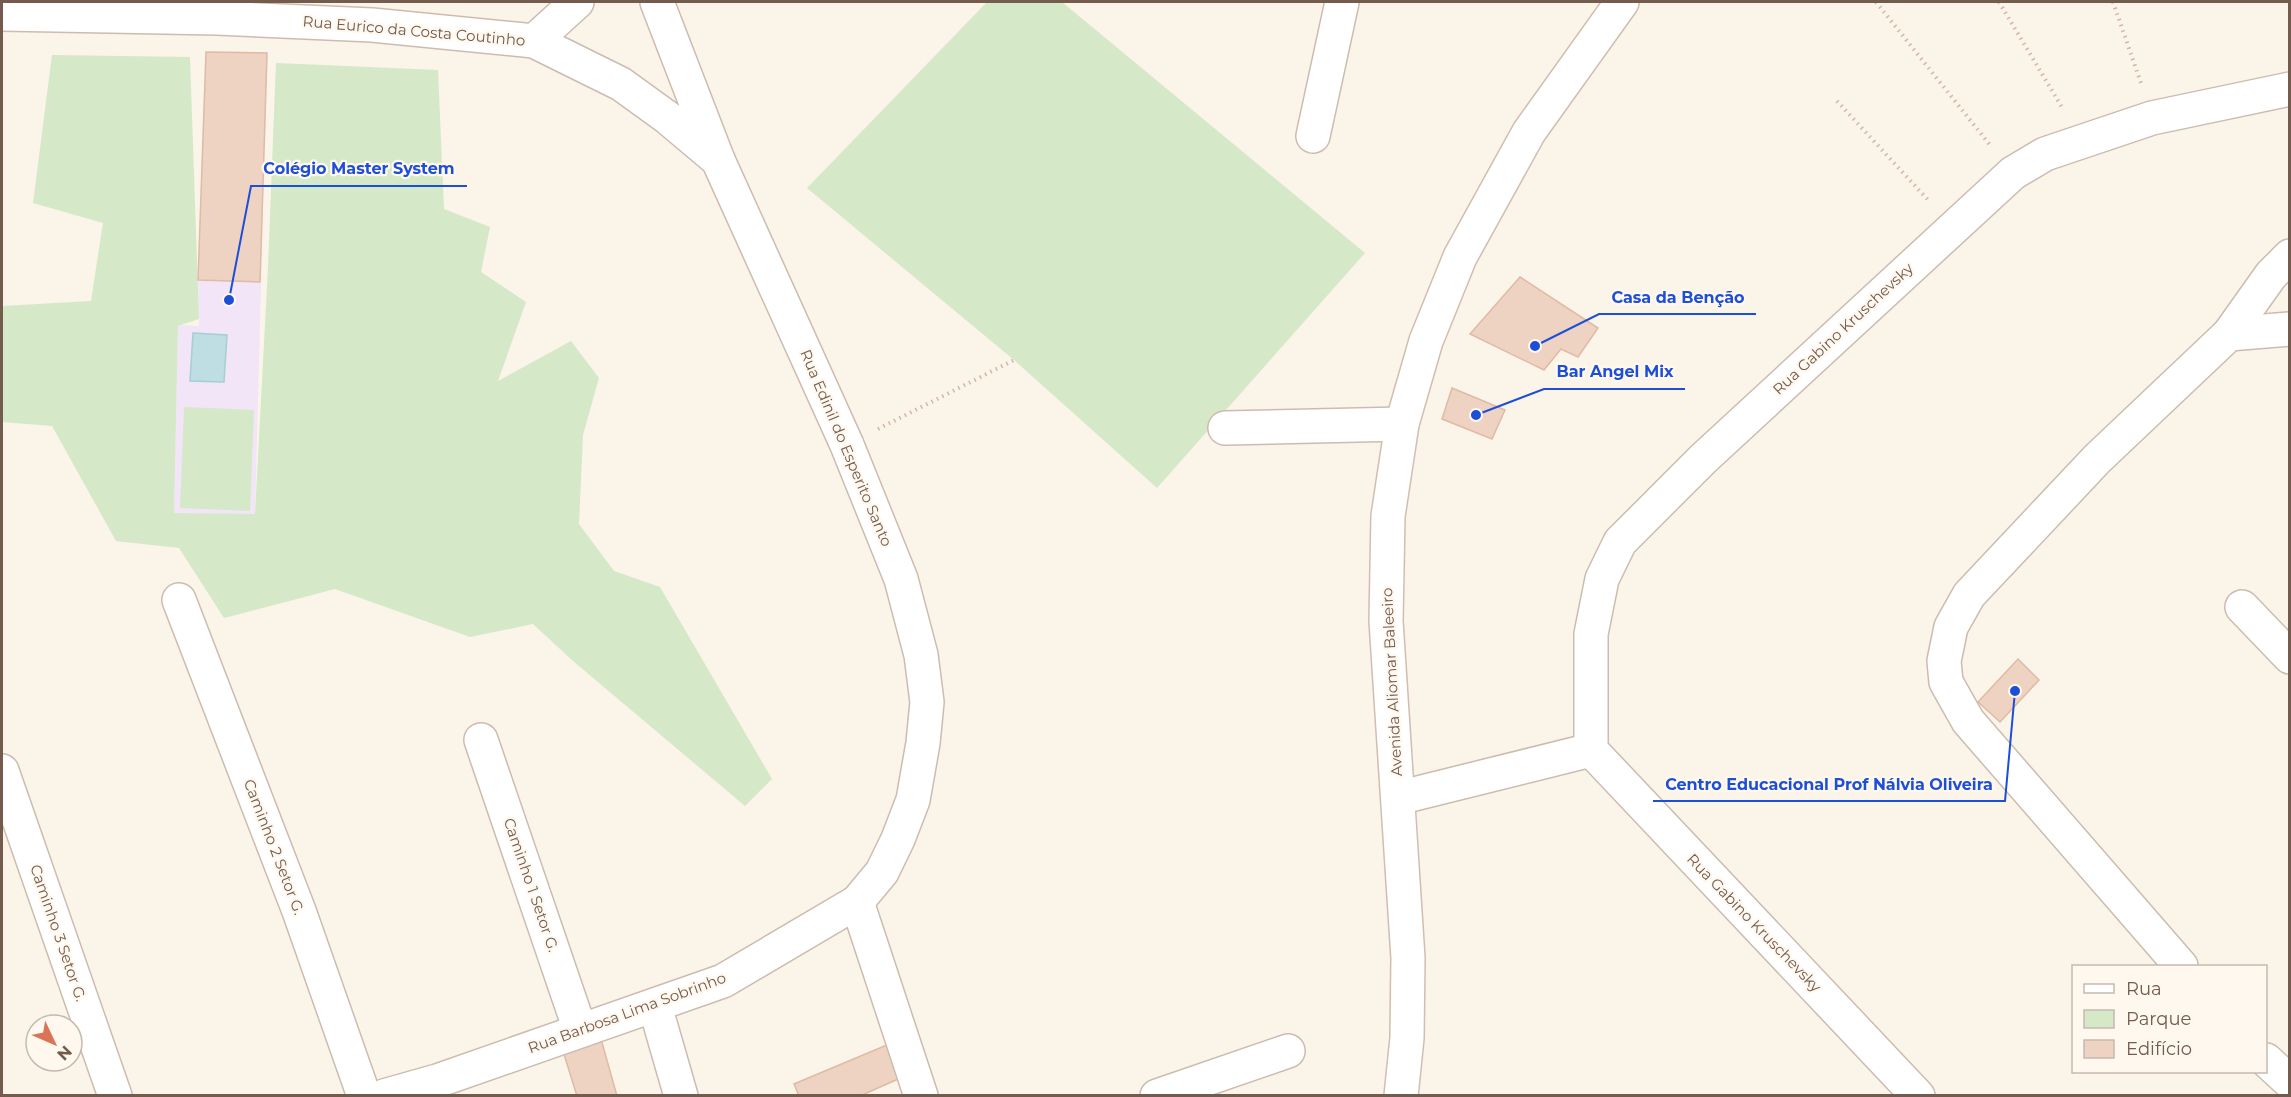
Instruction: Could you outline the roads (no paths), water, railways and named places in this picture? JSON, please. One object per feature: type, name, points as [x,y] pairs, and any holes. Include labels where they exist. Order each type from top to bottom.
[{"type":"street","points":[[534,41],[577,2]]},
{"type":"street","name":"Rua Edinil do Esperito Santo","points":[[657,2],[718,160],[847,445],[901,579],[921,655],[927,702],[923,743],[913,800],[882,872],[857,902]]},
{"type":"street","points":[[1313,136],[1342,2]]},
{"type":"street","name":"Avenida Aliomar Baleeiro","points":[[1401,1095],[1407,1038],[1408,958],[1386,621],[1388,516],[1402,424],[1426,341],[1460,257],[1529,132],[1622,2]]},
{"type":"street","name":"Rua Eurico da Costa Coutinho","points":[[2,14],[220,10],[534,41],[621,84],[669,117],[718,160]]},
{"type":"street","name":"Rua Gabino Kruschevsky","points":[[1918,1095],[1591,750],[1591,634],[1602,579],[1620,542],[1703,459],[2013,173],[2045,154],[2152,118],[2289,89]]},
{"type":"street","points":[[2180,965],[1968,721],[1946,682],[1944,661],[1951,627],[1969,595],[2097,459],[2229,334],[2271,275],[2289,256]]},
{"type":"street","points":[[2229,334],[2289,329]]},
{"type":"street","points":[[1225,428],[1402,424]]},
{"type":"street","name":"Caminho 2 Setor G.","points":[[179,600],[299,911],[364,1095]]},
{"type":"street","points":[[2242,607],[2289,657]]},
{"type":"street","name":"Caminho 1 Setor G.","points":[[481,740],[580,1030]]},
{"type":"street","points":[[1398,798],[1591,750]]},
{"type":"street","name":"Caminho 3 Setor G.","points":[[2,771],[115,1095]]},
{"type":"street","points":[[857,902],[921,1095]]},
{"type":"street","name":"Rua Barbosa Lima Sobrinho","points":[[384,1095],[439,1088],[580,1030],[723,981],[857,902]]},
{"type":"street","points":[[655,1006],[681,1095]]},
{"type":"street","points":[[1157,1095],[1288,1052]]},
{"type":"street","points":[[2267,1062],[2289,1082]]},
{"type":"water","points":[[193,333],[227,335],[224,382],[190,381]]},
{"type":"place","name":"Colégio Master System","points":[[229,300]]},
{"type":"place","name":"Casa da Benção","points":[[1535,346]]},
{"type":"place","name":"Bar Angel Mix","points":[[1476,415]]},
{"type":"place","name":"Centro Educacional Prof Nálvia Oliveira","points":[[2015,691]]}]
